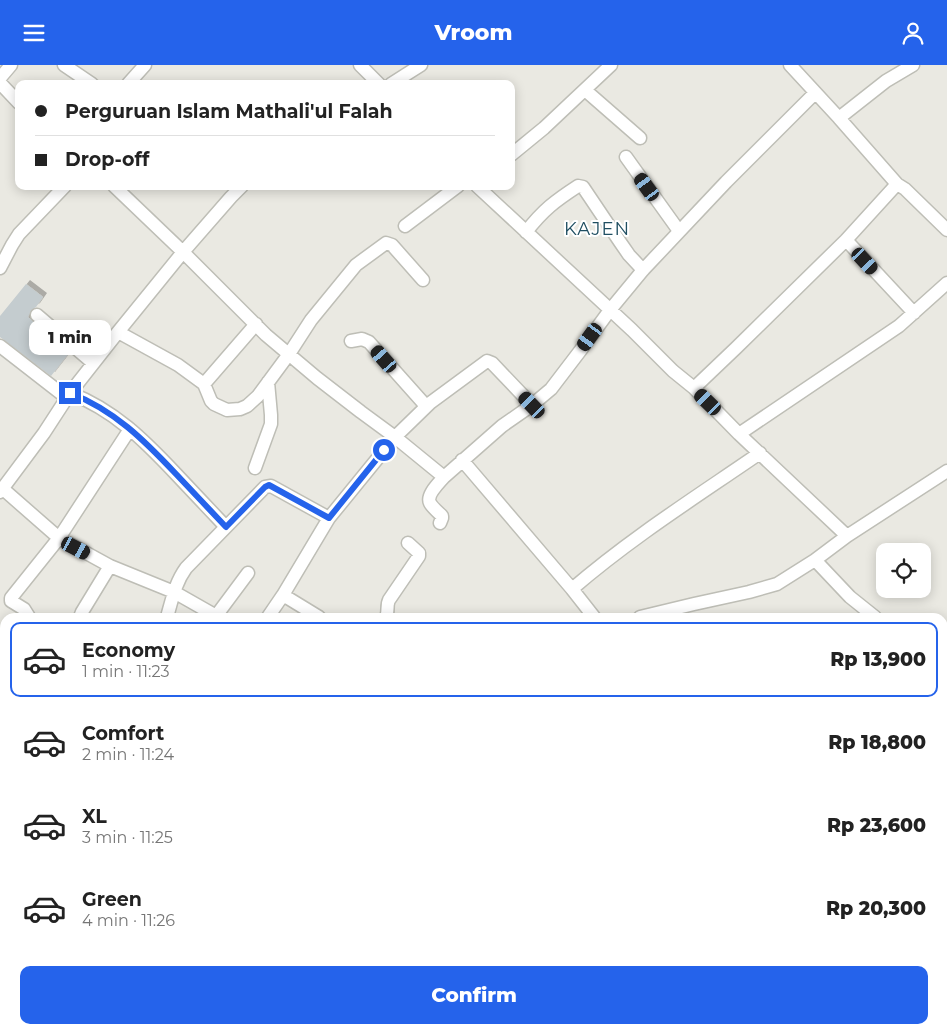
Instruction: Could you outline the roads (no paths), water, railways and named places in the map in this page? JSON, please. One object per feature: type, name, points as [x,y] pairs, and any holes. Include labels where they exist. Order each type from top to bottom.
[{"type":"street","points":[[0,79],[10,65]]},
{"type":"street","points":[[64,65],[86,80]]},
{"type":"street","points":[[132,80],[145,65]]},
{"type":"street","points":[[360,65],[375,80]]},
{"type":"street","points":[[397,80],[421,65]]},
{"type":"street","points":[[515,152],[544,128],[611,65]]},
{"type":"street","points":[[790,65],[897,184],[905,189],[947,230]]},
{"type":"street","points":[[839,118],[886,81],[913,65]]},
{"type":"street","points":[[0,83],[15,99]]},
{"type":"street","points":[[586,90],[640,137]]},
{"type":"street","points":[[440,523],[442,515],[430,503],[429,498],[444,477],[502,426],[532,405],[550,389],[643,270],[763,144],[815,93]]},
{"type":"street","points":[[626,157],[679,231]]},
{"type":"street","points":[[694,389],[846,240],[897,184]]},
{"type":"street","points":[[526,232],[537,217],[550,205],[578,186],[583,187],[629,255],[643,270]]},
{"type":"street","points":[[0,268],[19,234],[61,190]]},
{"type":"street","points":[[118,190],[266,335],[346,401],[395,437],[444,477]]},
{"type":"street","points":[[210,613],[174,592],[110,566],[58,538],[1,490],[44,433],[68,396],[118,332],[183,252],[238,190]]},
{"type":"street","points":[[405,226],[453,190]]},
{"type":"street","points":[[481,190],[571,272],[847,536]]},
{"type":"street","points":[[846,240],[914,313]]},
{"type":"street","points":[[118,332],[178,365],[204,385],[210,401],[233,410],[247,406],[258,396],[312,320],[356,265],[386,243],[392,245],[423,280]]},
{"type":"street","points":[[739,434],[899,326],[944,290]]},
{"type":"street","points":[[37,315],[94,363]]},
{"type":"street","points":[[204,385],[256,325]]},
{"type":"street","points":[[351,341],[362,339],[369,342],[426,406]]},
{"type":"street","points":[[0,346],[68,396],[92,403],[130,429],[150,447],[226,527]]},
{"type":"street","points":[[271,613],[329,518],[395,437],[426,406],[487,361],[492,363],[532,405]]},
{"type":"street","points":[[256,468],[270,424],[268,382]]},
{"type":"street","points":[[26,613],[10,599],[58,538],[130,429]]},
{"type":"street","points":[[572,589],[600,565],[638,537],[760,453]]},
{"type":"street","points":[[462,460],[591,613]]},
{"type":"street","points":[[657,613],[777,584],[947,471]]},
{"type":"street","points":[[168,613],[176,583],[186,568],[265,487],[269,485],[329,518]]},
{"type":"street","points":[[387,613],[387,603],[419,555],[408,543]]},
{"type":"street","points":[[815,560],[850,597],[870,613]]},
{"type":"street","points":[[82,613],[110,566]]},
{"type":"street","points":[[220,613],[248,573]]},
{"type":"street","points":[[283,595],[312,613]]},
{"type":"district","name":"KAJEN","points":[[597,229]]}]
